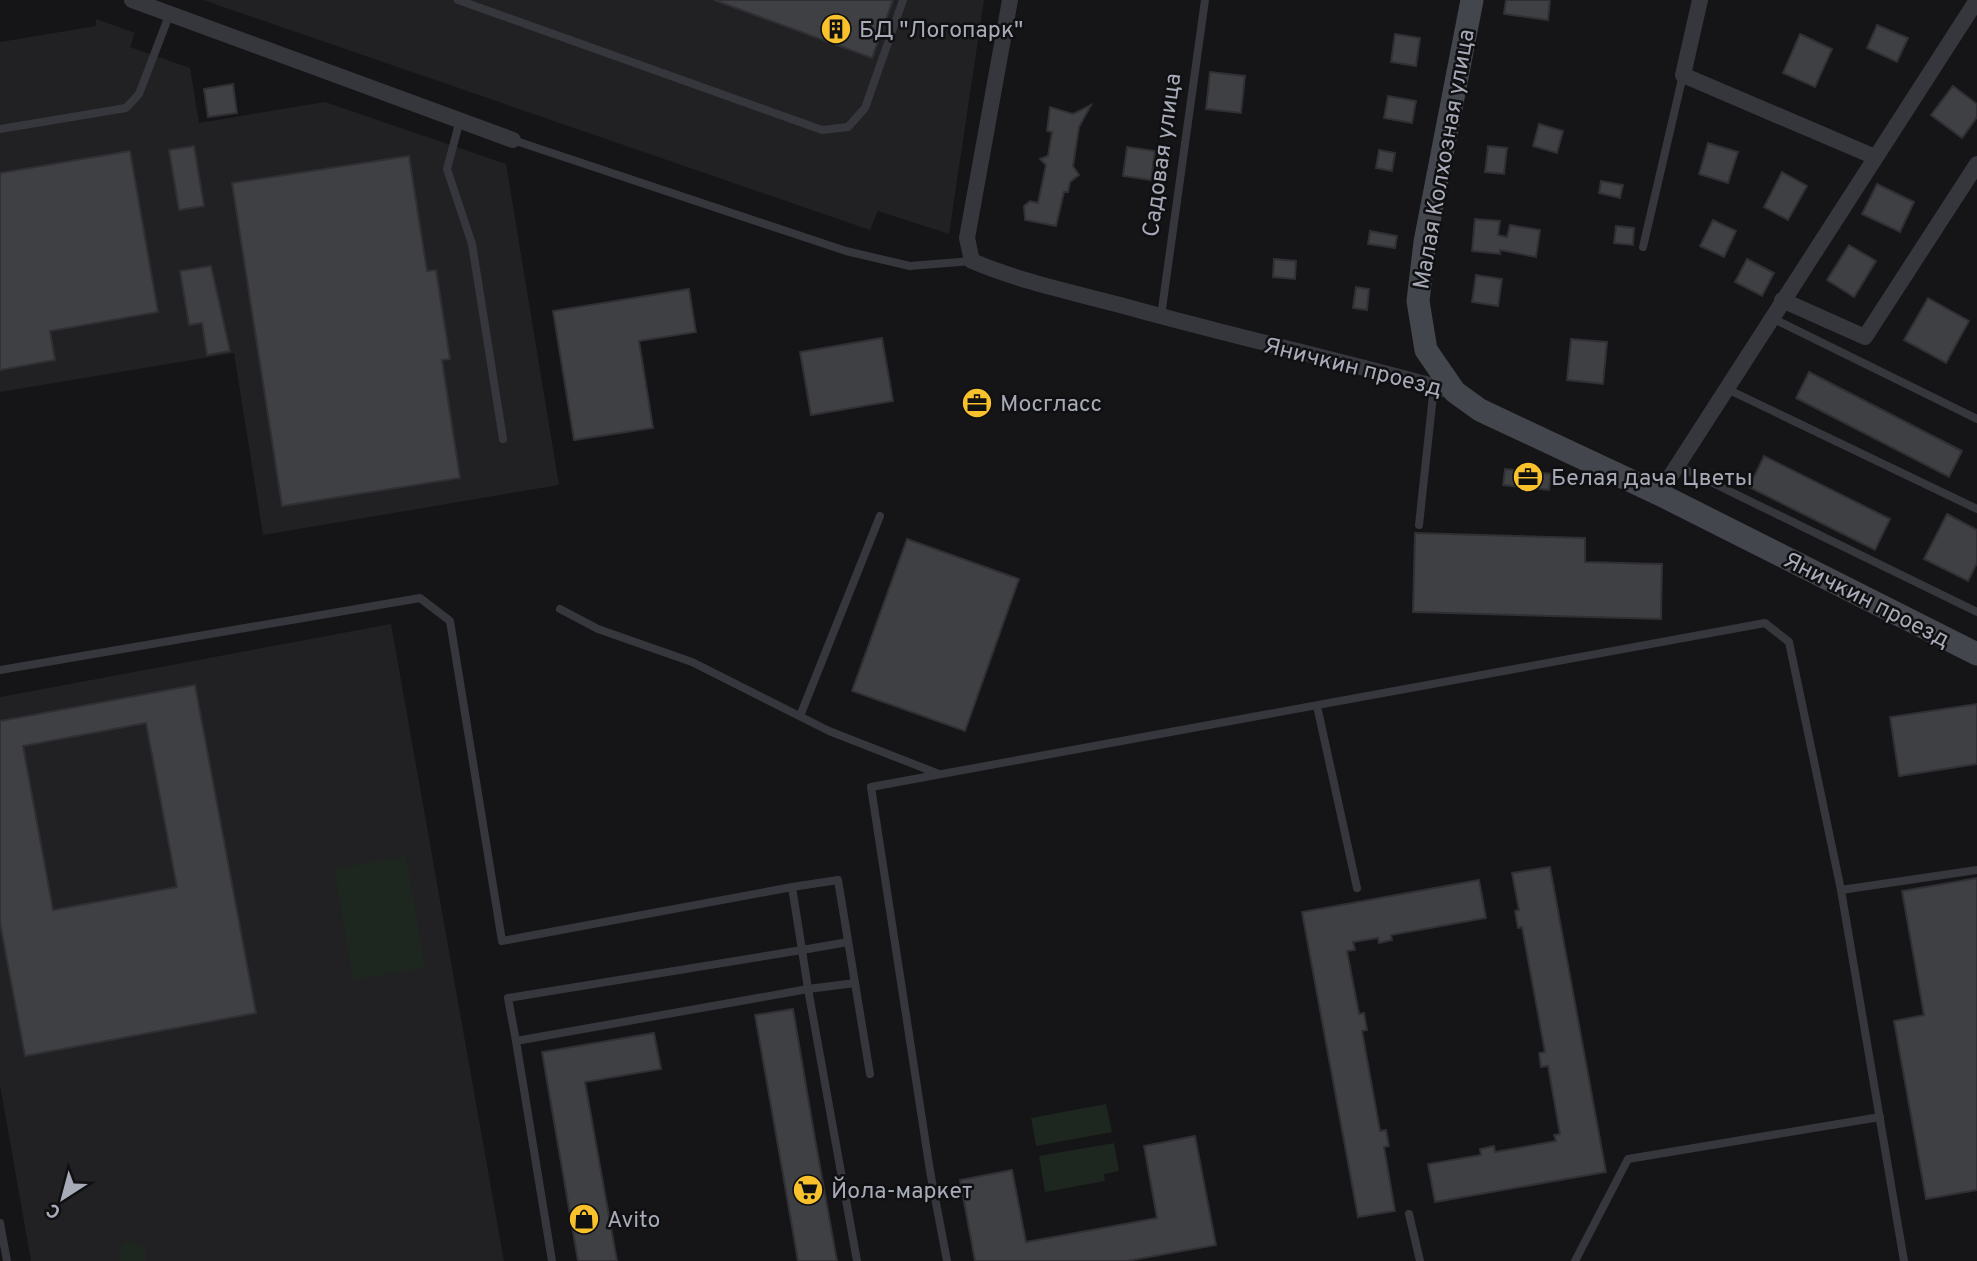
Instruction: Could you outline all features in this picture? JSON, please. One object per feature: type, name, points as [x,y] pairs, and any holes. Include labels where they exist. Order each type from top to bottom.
[{"type":"street","points":[[132,0],[513,140]]},
{"type":"street","points":[[972,261],[967,239],[1010,0]]},
{"type":"street","name":"Малая Колхозная улица","points":[[1445,389],[1426,350],[1418,301],[1425,242],[1472,0]]},
{"type":"street","points":[[1700,0],[1683,75],[1875,157]]},
{"type":"street","points":[[1658,495],[1977,0]]},
{"type":"street","points":[[1782,300],[1865,337],[1971,184],[1977,164]]},
{"type":"street","name":"Яничкин проезд","points":[[972,261],[998,272],[1445,389],[1480,410],[1658,495],[1977,654]]},
{"type":"lane","points":[[458,0],[822,130],[848,127],[865,108],[903,0]]},
{"type":"lane","name":"Садовая улица","points":[[1161,316],[1205,0]]},
{"type":"lane","points":[[0,130],[126,108],[139,94],[170,13]]},
{"type":"lane","points":[[1643,247],[1683,75]]},
{"type":"lane","points":[[460,120],[447,169],[472,244],[503,439]]},
{"type":"lane","points":[[513,140],[846,251],[910,266],[972,261]]},
{"type":"lane","points":[[1771,318],[1977,419]]},
{"type":"lane","points":[[1725,388],[1977,509]]},
{"type":"lane","points":[[1419,525],[1445,389]]},
{"type":"lane","points":[[1676,465],[1977,612]]},
{"type":"lane","points":[[800,716],[880,516]]},
{"type":"lane","points":[[0,670],[420,598],[450,621],[502,941],[838,880],[870,1074]]},
{"type":"lane","points":[[560,609],[598,629],[692,662],[829,731],[942,775]]},
{"type":"lane","points":[[947,1261],[930,1171],[871,787],[1765,623],[1788,642],[1841,890],[1904,1261]]},
{"type":"lane","points":[[1317,706],[1357,888]]},
{"type":"lane","points":[[1841,890],[1977,870]]},
{"type":"lane","points":[[792,887],[857,1261]]},
{"type":"lane","points":[[552,1261],[508,998],[848,942]]},
{"type":"lane","points":[[516,1041],[855,983]]},
{"type":"lane","points":[[1575,1261],[1628,1159],[1880,1117]]},
{"type":"lane","points":[[1409,1214],[1420,1261]]},
{"type":"lane","points":[[0,1223],[7,1261]]},
{"type":"shaded area","points":[[203,0],[984,0],[949,234],[878,211],[870,230]]},
{"type":"shaded area","points":[[96,19],[135,33],[130,47],[190,68],[199,123],[325,102],[506,164],[559,485],[263,535],[234,353],[0,392],[0,42],[96,26]]},
{"type":"shaded area","points":[[391,624],[504,1261],[31,1261],[0,1085],[0,697]]},
{"type":"shaded area","points":[[406,856],[425,968],[353,980],[334,869]]},
{"type":"shaded area","points":[[1106,1104],[1112,1132],[1036,1146],[1031,1118]]},
{"type":"shaded area","points":[[1114,1143],[1119,1171],[1104,1174],[1105,1181],[1045,1192],[1039,1156]]},
{"type":"shaded area","points":[[131,1241],[145,1248],[145,1261],[119,1261],[121,1246]]},
{"type":"building","name":"БД \"Логопарк\"","points":[[714,0],[893,0],[872,58]]},
{"type":"building","points":[[1506,0],[1550,0],[1548,20],[1504,14]]},
{"type":"building","points":[[1877,25],[1908,38],[1897,62],[1867,48]]},
{"type":"building","points":[[1395,34],[1420,38],[1416,66],[1391,62]]},
{"type":"building","points":[[1800,34],[1832,49],[1815,87],[1783,73]]},
{"type":"building","points":[[1210,72],[1245,76],[1241,113],[1206,109]]},
{"type":"building","points":[[233,84],[237,113],[208,117],[204,89]]},
{"type":"building","points":[[1953,86],[1977,104],[1977,117],[1962,138],[1931,115]]},
{"type":"building","points":[[1388,96],[1416,101],[1412,123],[1384,118]]},
{"type":"building","points":[[1091,105],[1079,127],[1073,166],[1079,175],[1070,182],[1068,192],[1064,192],[1056,226],[1025,220],[1024,206],[1030,201],[1038,203],[1046,165],[1040,159],[1048,156],[1052,132],[1047,131],[1050,107],[1073,114]]},
{"type":"building","points":[[1539,124],[1563,131],[1557,153],[1533,146]]},
{"type":"building","points":[[1708,143],[1738,152],[1728,183],[1699,174]]},
{"type":"building","points":[[194,146],[204,206],[179,210],[169,150]]},
{"type":"building","points":[[1488,146],[1507,148],[1504,174],[1485,172]]},
{"type":"building","points":[[1127,147],[1155,151],[1151,180],[1123,176]]},
{"type":"building","points":[[1379,150],[1395,153],[1392,171],[1376,168]]},
{"type":"building","points":[[130,151],[158,312],[50,331],[55,360],[0,370],[0,173]]},
{"type":"building","points":[[409,156],[427,271],[436,270],[450,359],[442,360],[460,478],[282,506],[232,183]]},
{"type":"building","points":[[1782,172],[1807,186],[1788,220],[1764,207]]},
{"type":"building","points":[[1601,181],[1623,185],[1620,198],[1599,193]]},
{"type":"building","points":[[1877,184],[1914,202],[1900,232],[1862,214]]},
{"type":"building","points":[[1475,219],[1500,221],[1498,235],[1507,237],[1510,225],[1540,230],[1536,257],[1500,250],[1500,254],[1472,251]]},
{"type":"building","points":[[1713,220],[1736,231],[1724,257],[1700,246]]},
{"type":"building","points":[[1616,226],[1634,228],[1633,245],[1614,243]]},
{"type":"building","points":[[1370,231],[1397,236],[1395,248],[1368,244]]},
{"type":"building","points":[[1849,245],[1876,261],[1854,297],[1827,280]]},
{"type":"building","points":[[1274,259],[1296,261],[1295,279],[1273,277]]},
{"type":"building","points":[[1747,259],[1774,273],[1762,296],[1735,282]]},
{"type":"building","points":[[211,266],[230,351],[207,355],[202,323],[189,325],[180,271]]},
{"type":"building","points":[[1476,275],[1502,279],[1498,306],[1472,302]]},
{"type":"building","points":[[1356,287],[1369,289],[1367,310],[1353,308]]},
{"type":"building","points":[[689,289],[696,332],[639,341],[653,428],[574,440],[553,311]]},
{"type":"building","points":[[1928,298],[1969,321],[1946,363],[1904,340]]},
{"type":"building","points":[[882,338],[893,401],[811,415],[800,352]]},
{"type":"building","points":[[1571,339],[1607,342],[1603,384],[1567,380]]},
{"type":"building","points":[[1809,372],[1962,451],[1949,477],[1796,398]]},
{"type":"building","points":[[1764,456],[1890,519],[1875,550],[1749,487]]},
{"type":"building","points":[[1505,469],[1551,474],[1549,490],[1503,485]]},
{"type":"building","points":[[1947,514],[1977,530],[1977,563],[1968,581],[1924,559]]},
{"type":"building","points":[[1415,533],[1585,538],[1585,562],[1662,564],[1661,619],[1413,612]]},
{"type":"building","points":[[907,539],[1019,579],[965,731],[852,691]]},
{"type":"building","points":[[195,685],[256,1013],[25,1056],[0,923],[0,721]],"holes":[[[146,723],[177,887],[53,910],[23,746]]]},
{"type":"building","points":[[1977,704],[1977,764],[1899,776],[1890,717]]},
{"type":"building","points":[[1550,867],[1606,1172],[1435,1202],[1428,1164],[1481,1155],[1480,1149],[1494,1146],[1495,1152],[1556,1141],[1554,1135],[1560,1134],[1548,1066],[1541,1067],[1539,1053],[1545,1052],[1522,927],[1518,928],[1515,911],[1519,910],[1512,873]]},
{"type":"building","points":[[1977,878],[1977,1190],[1926,1199],[1894,1021],[1924,1015],[1902,891]]},
{"type":"building","points":[[1479,880],[1486,918],[1391,935],[1392,940],[1379,943],[1378,938],[1353,942],[1355,950],[1347,951],[1359,1014],[1364,1013],[1367,1030],[1362,1031],[1380,1131],[1386,1130],[1389,1146],[1384,1147],[1395,1211],[1358,1217],[1302,912]]},
{"type":"building","points":[[793,1009],[837,1261],[798,1261],[755,1015]]},
{"type":"building","points":[[654,1033],[661,1069],[585,1082],[617,1261],[578,1261],[542,1052]]},
{"type":"building","points":[[1195,1136],[1216,1245],[1127,1261],[975,1261],[960,1180],[1012,1170],[1026,1242],[1157,1218],[1144,1146]]},
{"type":"place","name":"БД \"Логопарк\"","points":[[836,29]]},
{"type":"place","name":"Мосгласс","points":[[977,403]]},
{"type":"place","name":"Белая дача Цветы","points":[[1528,477]]},
{"type":"place","name":"Йола-маркет","points":[[808,1190]]},
{"type":"place","name":"Avito","points":[[584,1219]]}]
